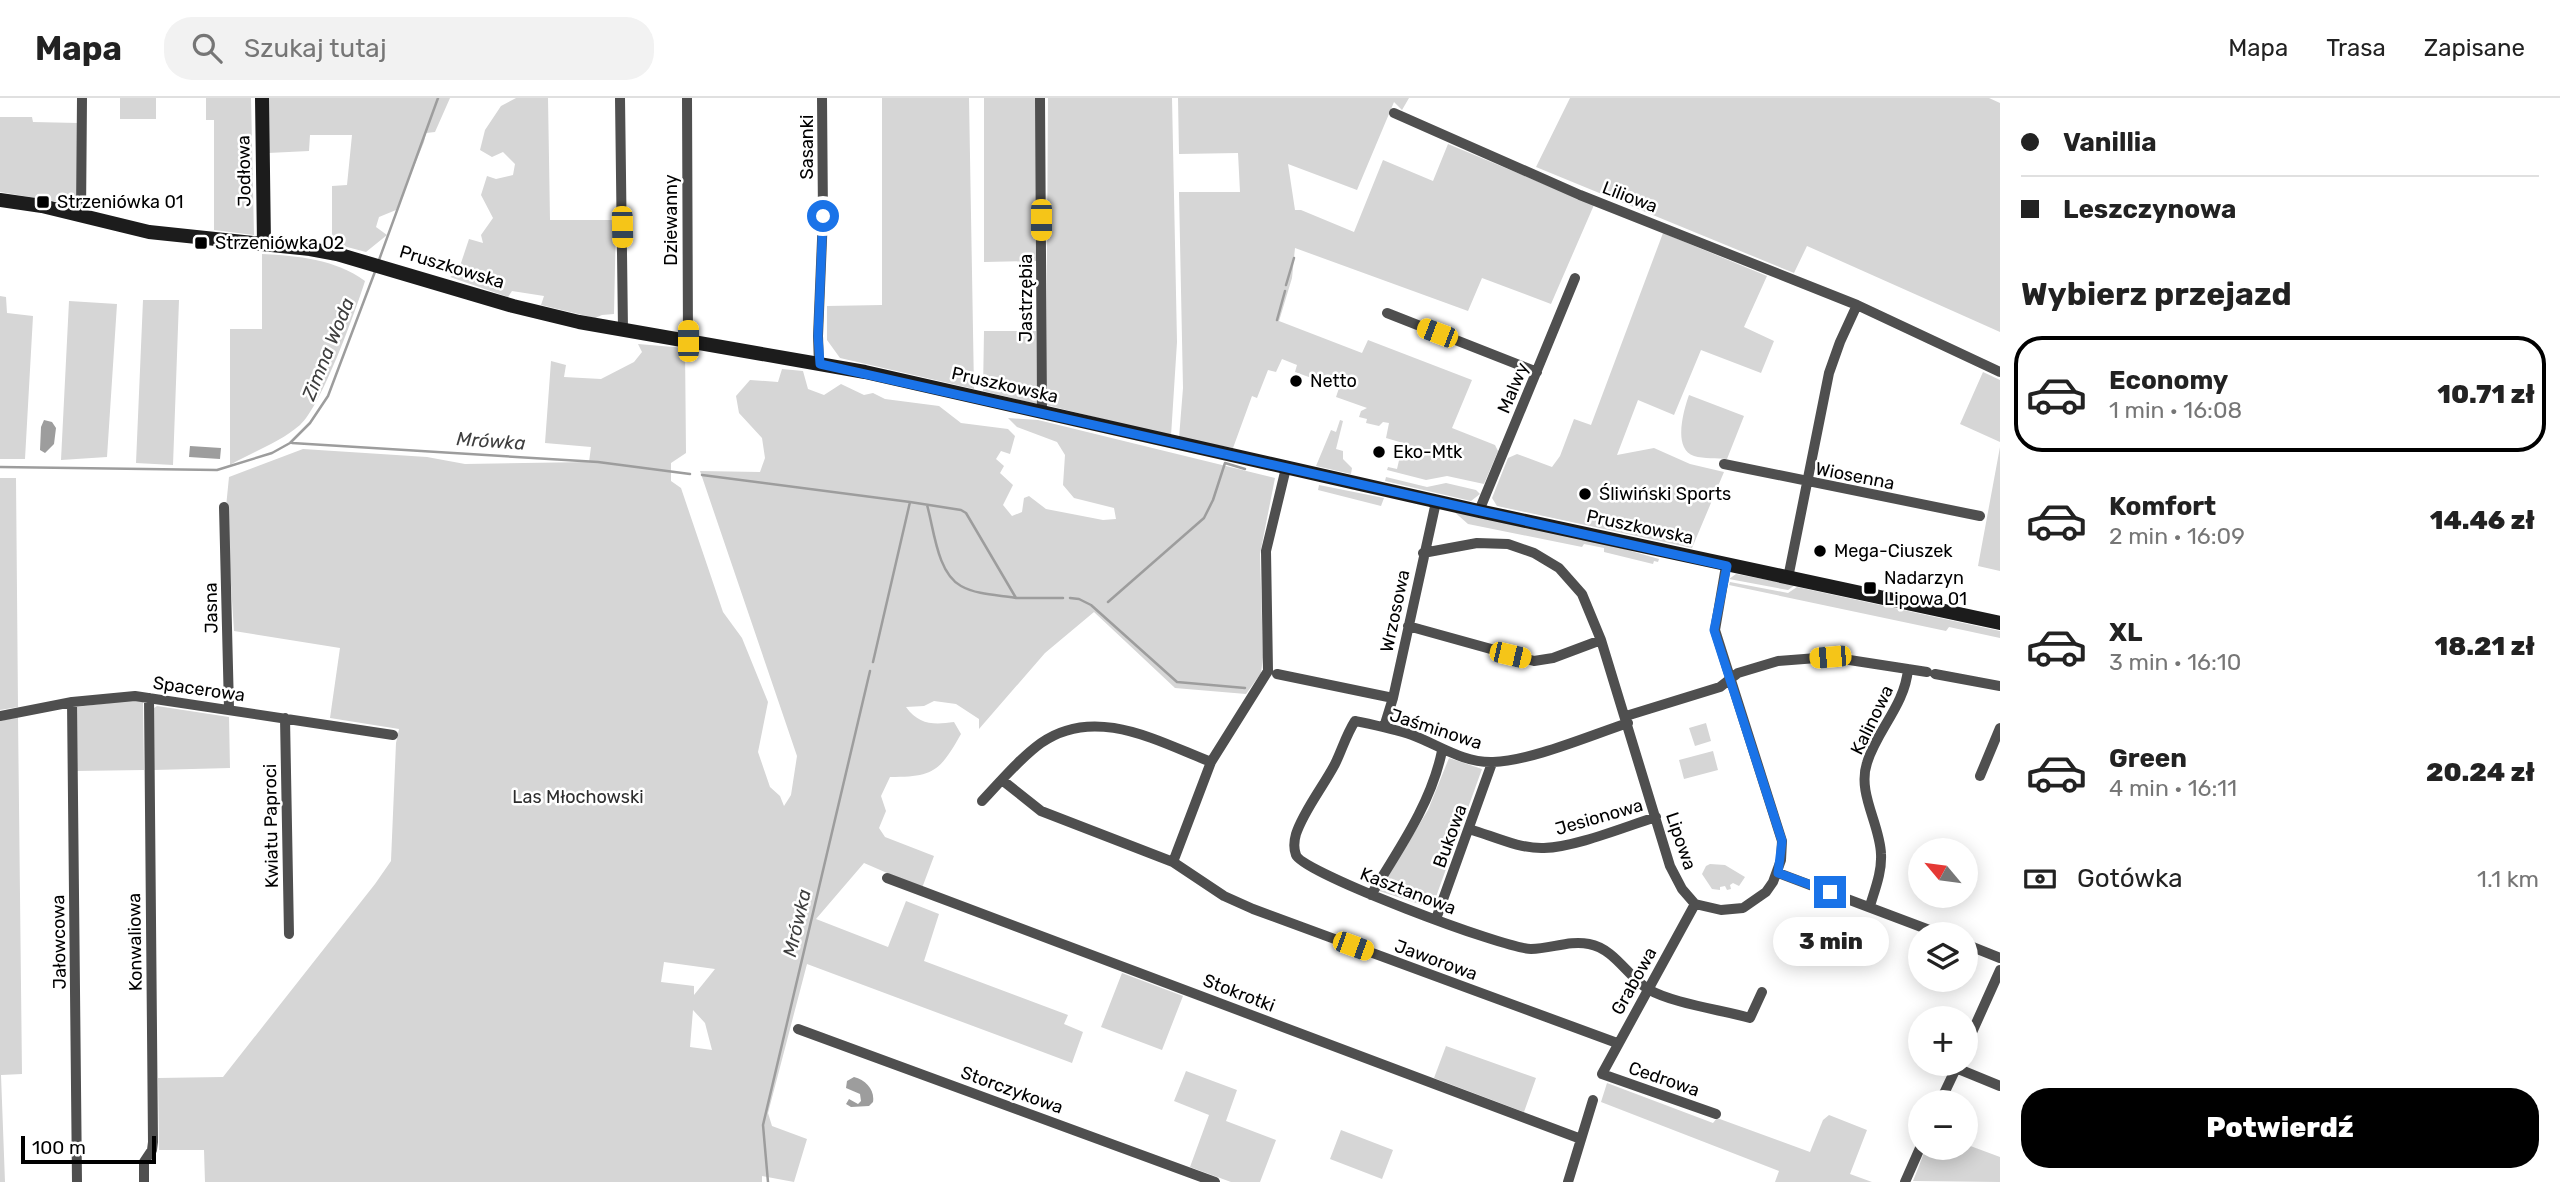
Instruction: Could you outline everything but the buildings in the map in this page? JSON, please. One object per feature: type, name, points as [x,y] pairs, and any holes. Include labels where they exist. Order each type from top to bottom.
[{"type":"street","points":[[81,215],[82,98]]},
{"type":"street","name":"Jodłowa","points":[[262,98],[264,244]]},
{"type":"street","points":[[620,98],[623,330]]},
{"type":"street","name":"Dziewanny","points":[[687,98],[688,341]]},
{"type":"street","name":"Sasanki","points":[[820,364],[818,336],[823,216],[822,98]]},
{"type":"street","name":"Jastrzębia","points":[[1040,98],[1042,413]]},
{"type":"street","name":"Liliowa","points":[[1394,113],[1580,195],[1857,305],[2000,372]]},
{"type":"street","name":"Pruszkowska","points":[[0,200],[43,206],[149,232],[310,249],[377,264],[535,312],[820,364],[1727,566],[2000,623]]},
{"type":"street","name":"Malwy","points":[[1479,511],[1575,278]]},
{"type":"street","points":[[1788,578],[1829,373],[1857,305]]},
{"type":"street","points":[[1387,313],[1537,372]]},
{"type":"street","name":"Wiosenna","points":[[1724,464],[1980,516]]},
{"type":"street","points":[[1173,862],[1211,762],[1268,671],[1266,551],[1286,468]]},
{"type":"street","name":"Wrzosowa","points":[[1384,727],[1393,698],[1436,502]]},
{"type":"street","name":"Jasna","points":[[224,507],[229,708]]},
{"type":"street","name":"Lipowa","points":[[1423,553],[1477,543],[1508,544],[1534,553],[1559,568],[1582,594],[1601,640],[1627,719],[1670,866],[1682,889],[1695,904]]},
{"type":"street","points":[[1695,904],[1721,910],[1743,908],[1766,892],[1778,873],[1782,841],[1714,630],[1727,566]]},
{"type":"street","points":[[1409,626],[1534,661],[1553,658],[1601,640]]},
{"type":"street","name":"Kalinowa","points":[[1627,719],[1720,687],[1738,673],[1778,661],[1830,657],[2000,686]]},
{"type":"street","name":"Kalinowa","points":[[1870,906],[1880,876],[1881,851],[1865,781],[1867,763],[1906,687],[1908,669]]},
{"type":"street","points":[[1278,674],[1393,698]]},
{"type":"street","name":"Spacerowa","points":[[0,716],[72,702],[131,696],[229,708],[393,735]]},
{"type":"street","name":"Konwaliowa","points":[[144,1182],[144,1162],[152,1150],[153,1142],[149,698]]},
{"type":"street","name":"Jałowcowa","points":[[72,702],[77,1182]]},
{"type":"street","name":"Kwiatu Paproci","points":[[285,718],[289,934]]},
{"type":"street","name":"Jaśminowa","points":[[1355,721],[1415,736],[1442,751],[1492,762],[1522,758],[1627,719]]},
{"type":"street","name":"Kasztanowa","points":[[1355,721],[1297,831],[1293,845],[1297,858],[1306,865],[1371,895],[1504,944],[1530,950],[1571,943],[1591,944],[1612,956],[1648,989]]},
{"type":"street","points":[[982,800],[1042,742],[1067,731],[1093,726],[1121,728],[1211,762]]},
{"type":"street","points":[[1980,776],[2000,728]]},
{"type":"street","points":[[1371,895],[1424,807],[1437,774],[1442,751]]},
{"type":"street","name":"Bukowa","points":[[1436,919],[1492,762]]},
{"type":"street","name":"Jaworowa","points":[[1002,780],[1041,811],[1173,862],[1224,896],[1253,909],[1617,1042]]},
{"type":"street","name":"Jesionowa","points":[[1469,829],[1523,846],[1542,848],[1561,846],[1656,817]]},
{"type":"street","points":[[1778,873],[1910,922]]},
{"type":"street","name":"Stokrotki","points":[[887,878],[1581,1139]]},
{"type":"street","name":"Grabowa","points":[[1602,1074],[1617,1042],[1695,904]]},
{"type":"street","points":[[1978,949],[2000,958]]},
{"type":"street","points":[[1978,1019],[2000,970]]},
{"type":"street","points":[[1648,989],[1667,997],[1750,1018],[1762,992]]},
{"type":"street","name":"Storczykowa","points":[[798,1029],[1215,1182]]},
{"type":"street","name":"Cedrowa","points":[[1602,1074],[1716,1114]]},
{"type":"street","points":[[1978,1076],[2000,1086]]},
{"type":"street","points":[[1568,1182],[1593,1100]]},
{"type":"street","points":[[1905,1182],[1915,1160]]},
{"type":"green space","points":[[120,98],[156,98],[156,119],[120,119]]},
{"type":"green space","points":[[206,98],[251,98],[254,235],[214,230],[214,120],[206,120]]},
{"type":"green space","points":[[269,98],[450,98],[435,132],[426,133],[396,210],[379,217],[376,227],[387,235],[366,252],[332,243],[332,186],[347,185],[352,135],[310,135],[309,151],[268,153]]},
{"type":"green space","points":[[516,98],[548,98],[550,220],[616,220],[614,314],[595,318],[541,305],[544,296],[512,291],[508,297],[450,277],[458,272],[469,239],[483,243],[481,235],[493,218],[481,195],[487,176],[496,179],[513,175],[515,164],[503,152],[492,157],[480,150],[485,130],[501,106]]},
{"type":"green space","points":[[882,98],[969,98],[974,389],[840,358],[827,340],[827,306],[882,305]]},
{"type":"green space","points":[[984,98],[1036,98],[1036,261],[984,262]]},
{"type":"green space","points":[[1048,98],[1172,98],[1177,342],[1171,436],[1046,405]]},
{"type":"green space","points":[[1178,98],[1409,98],[1402,110],[1394,102],[1357,190],[1288,164],[1295,210],[1354,232],[1383,160],[1433,181],[1448,144],[1594,205],[1551,304],[1482,278],[1468,311],[1295,248],[1292,278],[1279,321],[1362,353],[1368,340],[1472,380],[1452,428],[1495,445],[1498,451],[1484,484],[1447,476],[1426,480],[1387,470],[1388,467],[1397,469],[1403,443],[1386,438],[1389,423],[1383,422],[1379,426],[1366,423],[1367,419],[1359,417],[1361,411],[1367,408],[1336,397],[1339,388],[1295,372],[1297,365],[1282,359],[1276,372],[1268,370],[1257,398],[1252,396],[1233,448],[1179,438],[1183,388],[1179,192],[1240,192],[1238,153],[1179,154]]},
{"type":"green space","points":[[1570,98],[1989,98],[2000,103],[2000,332],[1807,246],[1794,273],[1536,167]]},
{"type":"green space","points":[[0,117],[32,117],[33,122],[78,123],[77,206],[70,204],[71,199],[67,198],[65,203],[0,192]]},
{"type":"green space","points":[[1663,233],[1767,276],[1744,327],[1774,341],[1761,373],[1701,350],[1674,415],[1638,400],[1617,455],[1654,448],[1690,464],[1724,472],[1692,548],[1497,506],[1492,498],[1508,458],[1517,454],[1552,467],[1560,456],[1574,419],[1591,425]]},
{"type":"green space","points":[[262,254],[329,263],[365,281],[337,357],[308,415],[284,437],[230,465],[230,329],[262,329]]},
{"type":"green space","points":[[0,296],[6,297],[7,313],[33,316],[25,459],[0,459]]},
{"type":"green space","points":[[143,300],[179,300],[173,465],[136,463]]},
{"type":"green space","points":[[69,301],[117,304],[107,457],[61,460]]},
{"type":"green space","points":[[984,331],[1036,331],[1037,404],[983,391]]},
{"type":"green space","name":"Las Młochowski","points":[[638,344],[685,348],[686,453],[671,463],[671,481],[681,488],[723,612],[742,638],[768,702],[758,752],[770,787],[780,796],[784,806],[791,795],[797,756],[700,471],[760,472],[765,458],[762,438],[739,413],[736,396],[750,380],[778,382],[782,369],[803,371],[808,389],[824,395],[841,384],[864,395],[873,393],[885,399],[939,406],[961,423],[1008,429],[1015,436],[1010,454],[1001,451],[996,459],[1004,466],[1000,473],[1013,485],[1003,505],[1012,516],[1022,512],[1024,498],[1029,496],[1046,509],[1103,520],[1116,519],[1114,508],[1074,498],[1063,485],[1065,455],[1057,442],[1017,427],[1008,418],[1038,420],[1275,478],[1260,554],[1263,657],[1261,673],[1246,694],[1175,688],[1094,612],[1045,653],[979,729],[979,719],[956,704],[934,701],[924,706],[906,707],[916,717],[927,722],[954,722],[961,734],[941,764],[926,773],[890,777],[881,796],[886,811],[879,828],[885,837],[934,856],[922,888],[864,863],[816,919],[888,947],[906,901],[939,914],[924,961],[1068,1015],[1064,1024],[1083,1032],[1072,1063],[807,964],[768,1113],[772,1126],[807,1139],[794,1182],[762,1176],[762,1182],[205,1182],[204,1150],[159,1150],[158,1078],[223,1077],[391,861],[396,743],[399,729],[330,718],[340,648],[234,631],[226,507],[229,477],[303,449],[427,457],[465,464],[589,462],[591,447],[545,443],[551,361],[566,365],[564,377],[601,379],[634,362],[642,352]],"holes":[[[664,962],[715,969],[694,995],[694,986],[661,982]],[[693,1010],[705,1023],[712,1050],[690,1047]]]},
{"type":"green space","points":[[1983,372],[2000,380],[2000,442],[1960,424]]},
{"type":"green space","points":[[1689,395],[1744,416],[1727,459],[1694,456],[1687,452],[1681,437],[1681,428]]},
{"type":"green space","points":[[1340,420],[1343,421],[1336,449],[1343,451],[1343,459],[1352,468],[1351,474],[1316,466],[1331,430],[1336,432]]},
{"type":"green space","points":[[2000,447],[2000,571],[1978,566]]},
{"type":"green space","points":[[1386,477],[1427,487],[1446,483],[1476,490],[1480,494],[1471,501],[1385,481]]},
{"type":"green space","points":[[0,478],[16,478],[18,707],[0,710]]},
{"type":"green space","points":[[1319,485],[1384,498],[1381,506],[1318,490]]},
{"type":"green space","points":[[1451,509],[1603,543],[1659,559],[1653,564],[1604,552],[1604,548],[1584,544],[1582,547],[1468,524]]},
{"type":"green space","points":[[1736,574],[1795,585],[1788,590],[1729,579]]},
{"type":"green space","points":[[1730,582],[1788,593],[1797,587],[2000,631],[2000,638],[1949,627],[1946,631],[1729,585]]},
{"type":"green space","points":[[133,700],[143,702],[144,770],[76,771],[76,707]]},
{"type":"green space","points":[[157,706],[229,717],[230,768],[154,770],[154,708]]},
{"type":"green space","points":[[18,717],[22,1074],[1,1075],[5,1182],[0,1182],[0,721]]},
{"type":"green space","points":[[1706,723],[1711,741],[1695,746],[1689,728]]},
{"type":"green space","points":[[1713,751],[1718,770],[1684,779],[1679,760]]},
{"type":"green space","points":[[1449,758],[1482,769],[1432,908],[1379,891],[1428,810]]},
{"type":"green space","points":[[1710,864],[1725,865],[1745,877],[1739,886],[1733,883],[1730,885],[1731,889],[1727,890],[1725,886],[1720,887],[1720,890],[1712,889],[1702,874]]},
{"type":"green space","points":[[1122,973],[1183,996],[1162,1050],[1101,1027]]},
{"type":"green space","points":[[1446,1046],[1536,1078],[1524,1112],[1434,1078]]},
{"type":"green space","points":[[1186,1071],[1237,1090],[1226,1121],[1276,1140],[1260,1182],[1231,1182],[1190,1167],[1209,1115],[1174,1101]]},
{"type":"green space","points":[[1607,1083],[1713,1123],[1717,1118],[1810,1152],[1823,1120],[1829,1115],[1867,1130],[1850,1174],[1872,1182],[1775,1182],[1779,1171],[1601,1102]]},
{"type":"green space","points":[[1341,1130],[1393,1150],[1382,1179],[1330,1159]]},
{"type":"green space","points":[[1978,1149],[2000,1157],[2000,1182],[1913,1181],[1921,1160],[1978,1160]]},
{"type":"shaded area","points":[[44,420],[52,422],[56,428],[54,444],[45,453],[40,450]]},
{"type":"shaded area","points":[[190,446],[221,448],[220,459],[189,457]]},
{"type":"shaded area","points":[[854,1077],[866,1083],[871,1090],[873,1102],[869,1106],[851,1107],[846,1104],[849,1099],[858,1104],[861,1101],[860,1094],[846,1088],[847,1081]]},
{"type":"waterway","name":"Zimna Woda","points":[[379,260],[438,98]]},
{"type":"waterway","points":[[1286,285],[1294,258]]},
{"type":"waterway","name":"Zimna Woda","points":[[0,467],[217,470],[272,453],[290,443],[310,423],[328,396],[376,269]]},
{"type":"waterway","points":[[1277,320],[1285,291]]},
{"type":"waterway","name":"Mrówka","points":[[292,443],[598,462],[690,474]]},
{"type":"waterway","points":[[1108,602],[1204,518],[1225,463],[1245,469]]},
{"type":"waterway","name":"Mrówka","points":[[702,475],[910,502],[873,662]]},
{"type":"waterway","points":[[910,502],[966,513],[1016,598],[1063,598]]},
{"type":"waterway","points":[[927,505],[942,561],[953,580],[974,591],[1016,598]]},
{"type":"waterway","points":[[1070,598],[1091,605],[1177,682],[1245,688]]},
{"type":"waterway","name":"Mrówka","points":[[768,1182],[763,1125],[870,671]]},
{"type":"place","name":"Strzeniówka 01","points":[[43,202]]},
{"type":"place","name":"Strzeniówka 02","points":[[201,243]]},
{"type":"place","name":"Netto","points":[[1296,381]]},
{"type":"place","name":"Eko-Mtk","points":[[1379,452]]},
{"type":"place","name":"Śliwiński Sports","points":[[1585,494]]},
{"type":"place","name":"Mega-Ciuszek","points":[[1820,551]]},
{"type":"place","name":"Nadarzyn Lipowa 01","points":[[1870,588]]},
{"type":"route","points":[[823,216],[818,336],[820,364],[1727,566],[1714,630],[1782,841],[1778,873],[1830,892]]}]
